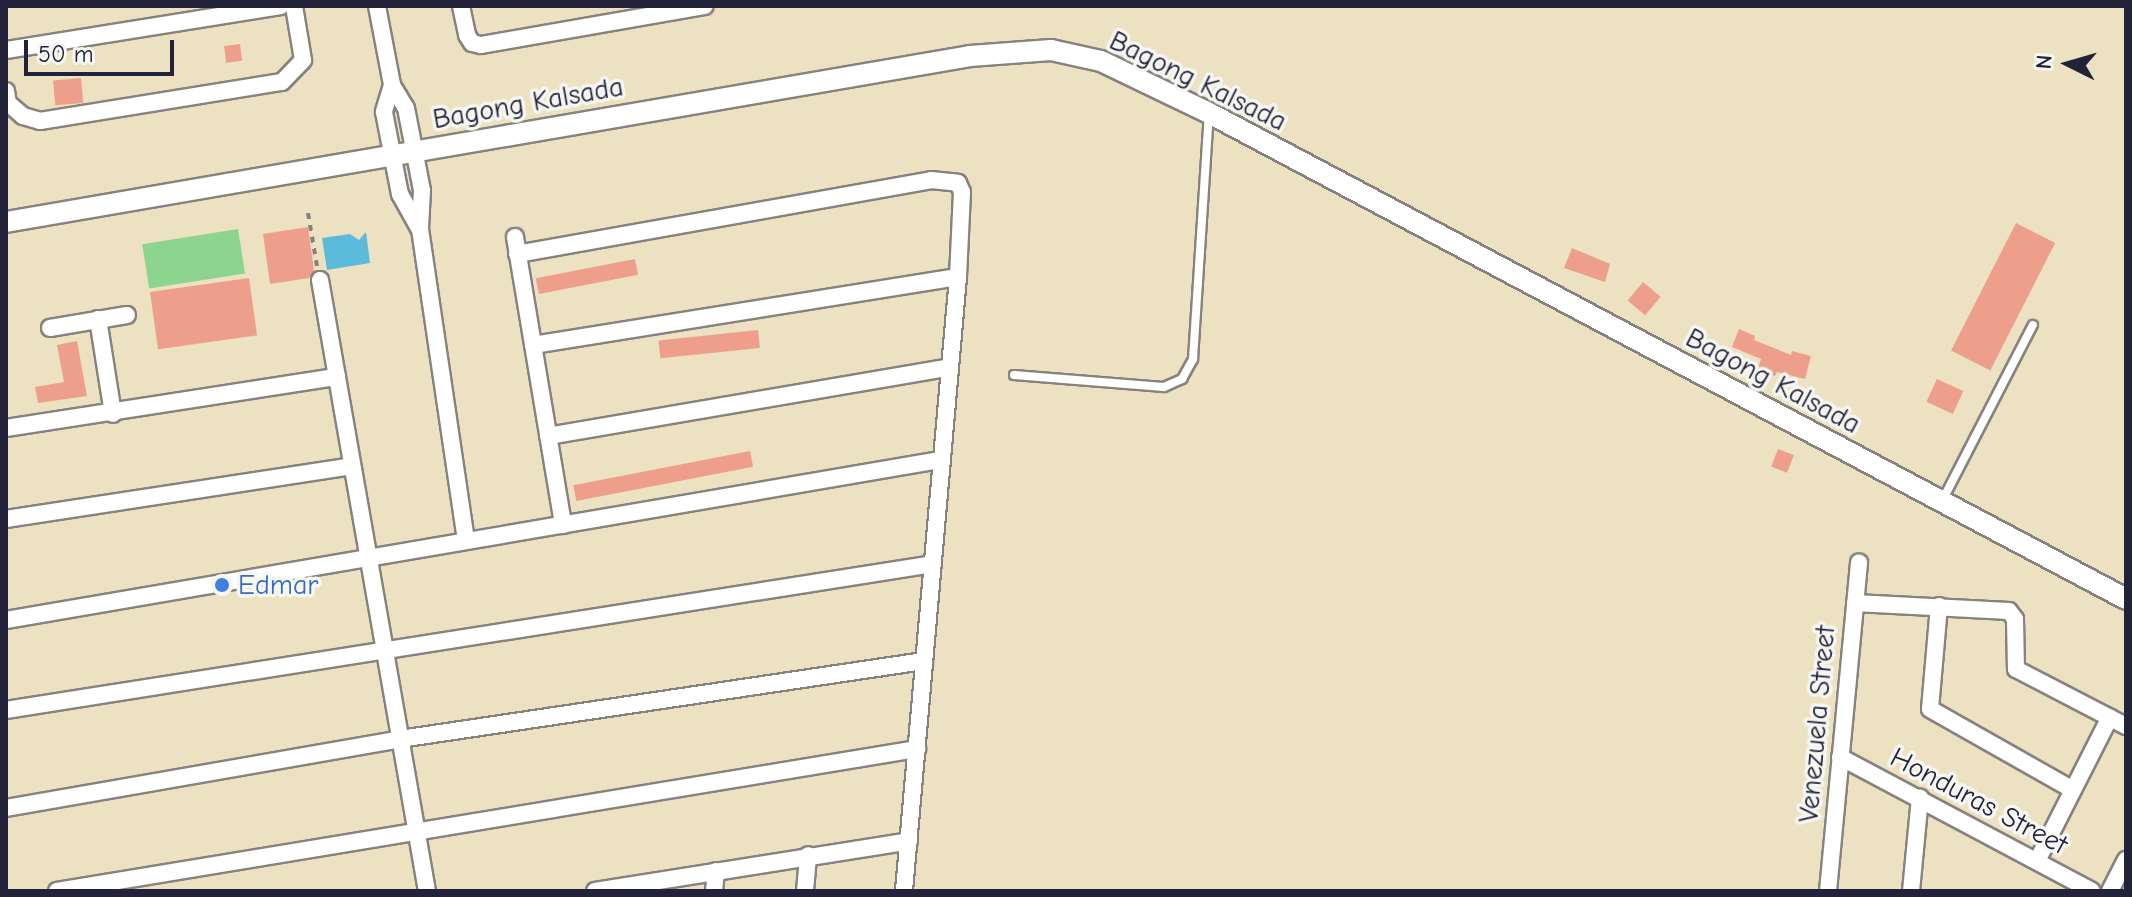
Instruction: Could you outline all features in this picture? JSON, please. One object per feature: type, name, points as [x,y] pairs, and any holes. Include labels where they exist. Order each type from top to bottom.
[{"type":"street","points":[[6,50],[280,6]]},
{"type":"street","points":[[6,91],[8,103],[23,116],[40,121],[282,82],[303,60],[294,6]]},
{"type":"street","points":[[377,6],[392,85],[406,108],[422,190],[420,229],[466,541]]},
{"type":"street","points":[[461,6],[467,35],[472,43],[481,45],[696,7]]},
{"type":"street","name":"Bagong Kalsada","points":[[6,222],[970,56],[1051,50],[1101,61],[1209,113],[2126,599]]},
{"type":"street","points":[[392,85],[384,112],[392,155],[400,194],[420,229]]},
{"type":"street","points":[[563,525],[516,245],[948,180],[958,183],[962,192],[958,277],[904,891]]},
{"type":"street","points":[[533,345],[958,277]]},
{"type":"street","points":[[320,280],[427,891]]},
{"type":"street","points":[[50,328],[127,315]]},
{"type":"street","points":[[98,319],[113,414]]},
{"type":"street","points":[[548,436],[950,367]]},
{"type":"street","points":[[6,428],[113,414],[337,377]]},
{"type":"street","points":[[6,620],[940,460]]},
{"type":"street","points":[[6,519],[352,466]]},
{"type":"street","name":"Venezuela Street","points":[[1828,891],[1859,562]]},
{"type":"street","points":[[6,710],[933,564]]},
{"type":"street","points":[[1855,603],[2009,611],[2015,619],[2016,669],[2126,726]]},
{"type":"street","points":[[1939,606],[1930,709],[2073,790]]},
{"type":"street","points":[[6,808],[400,739],[924,661]]},
{"type":"street","points":[[2037,861],[2110,717]]},
{"type":"street","points":[[57,891],[917,749]]},
{"type":"street","name":"Honduras Street","points":[[1840,757],[2092,891]]},
{"type":"street","points":[[1911,891],[1920,797]]},
{"type":"street","points":[[595,891],[909,841]]},
{"type":"street","points":[[805,891],[808,855]]},
{"type":"street","points":[[2110,891],[2126,860]]},
{"type":"street","points":[[714,891],[716,871]]},
{"type":"lane","points":[[1014,375],[1164,387],[1182,379],[1193,359],[1209,113]]},
{"type":"lane","points":[[1941,502],[2033,325]]},
{"type":"path","points":[[308,213],[320,280]]},
{"type":"green space","points":[[238,229],[245,273],[149,289],[142,244]]},
{"type":"water","points":[[366,232],[370,263],[327,270],[322,238],[350,234],[359,240]]},
{"type":"building","points":[[240,44],[242,61],[226,63],[224,46]]},
{"type":"building","points":[[81,78],[83,103],[55,105],[53,80]]},
{"type":"building","points":[[2016,223],[2055,243],[1990,370],[1951,350]]},
{"type":"building","points":[[308,227],[314,271],[309,278],[270,284],[263,234]]},
{"type":"building","points":[[1572,248],[1610,264],[1605,282],[1564,268]]},
{"type":"building","points":[[635,259],[638,275],[539,294],[536,278]]},
{"type":"building","points":[[249,278],[257,335],[158,349],[150,292]]},
{"type":"building","points":[[1643,282],[1661,297],[1645,315],[1628,300]]},
{"type":"building","points":[[1739,329],[1755,336],[1754,340],[1791,355],[1792,351],[1811,356],[1805,379],[1777,372],[1775,376],[1758,369],[1761,359],[1732,347]]},
{"type":"building","points":[[758,330],[760,348],[660,358],[659,340]]},
{"type":"building","points":[[77,341],[87,396],[38,403],[35,387],[64,382],[57,345]]},
{"type":"building","points":[[1937,379],[1963,391],[1953,414],[1926,402]]},
{"type":"building","points":[[1778,449],[1794,455],[1787,473],[1771,467]]},
{"type":"building","points":[[750,451],[753,467],[576,501],[573,485]]},
{"type":"place","name":"Edmar","points":[[222,585]]}]
